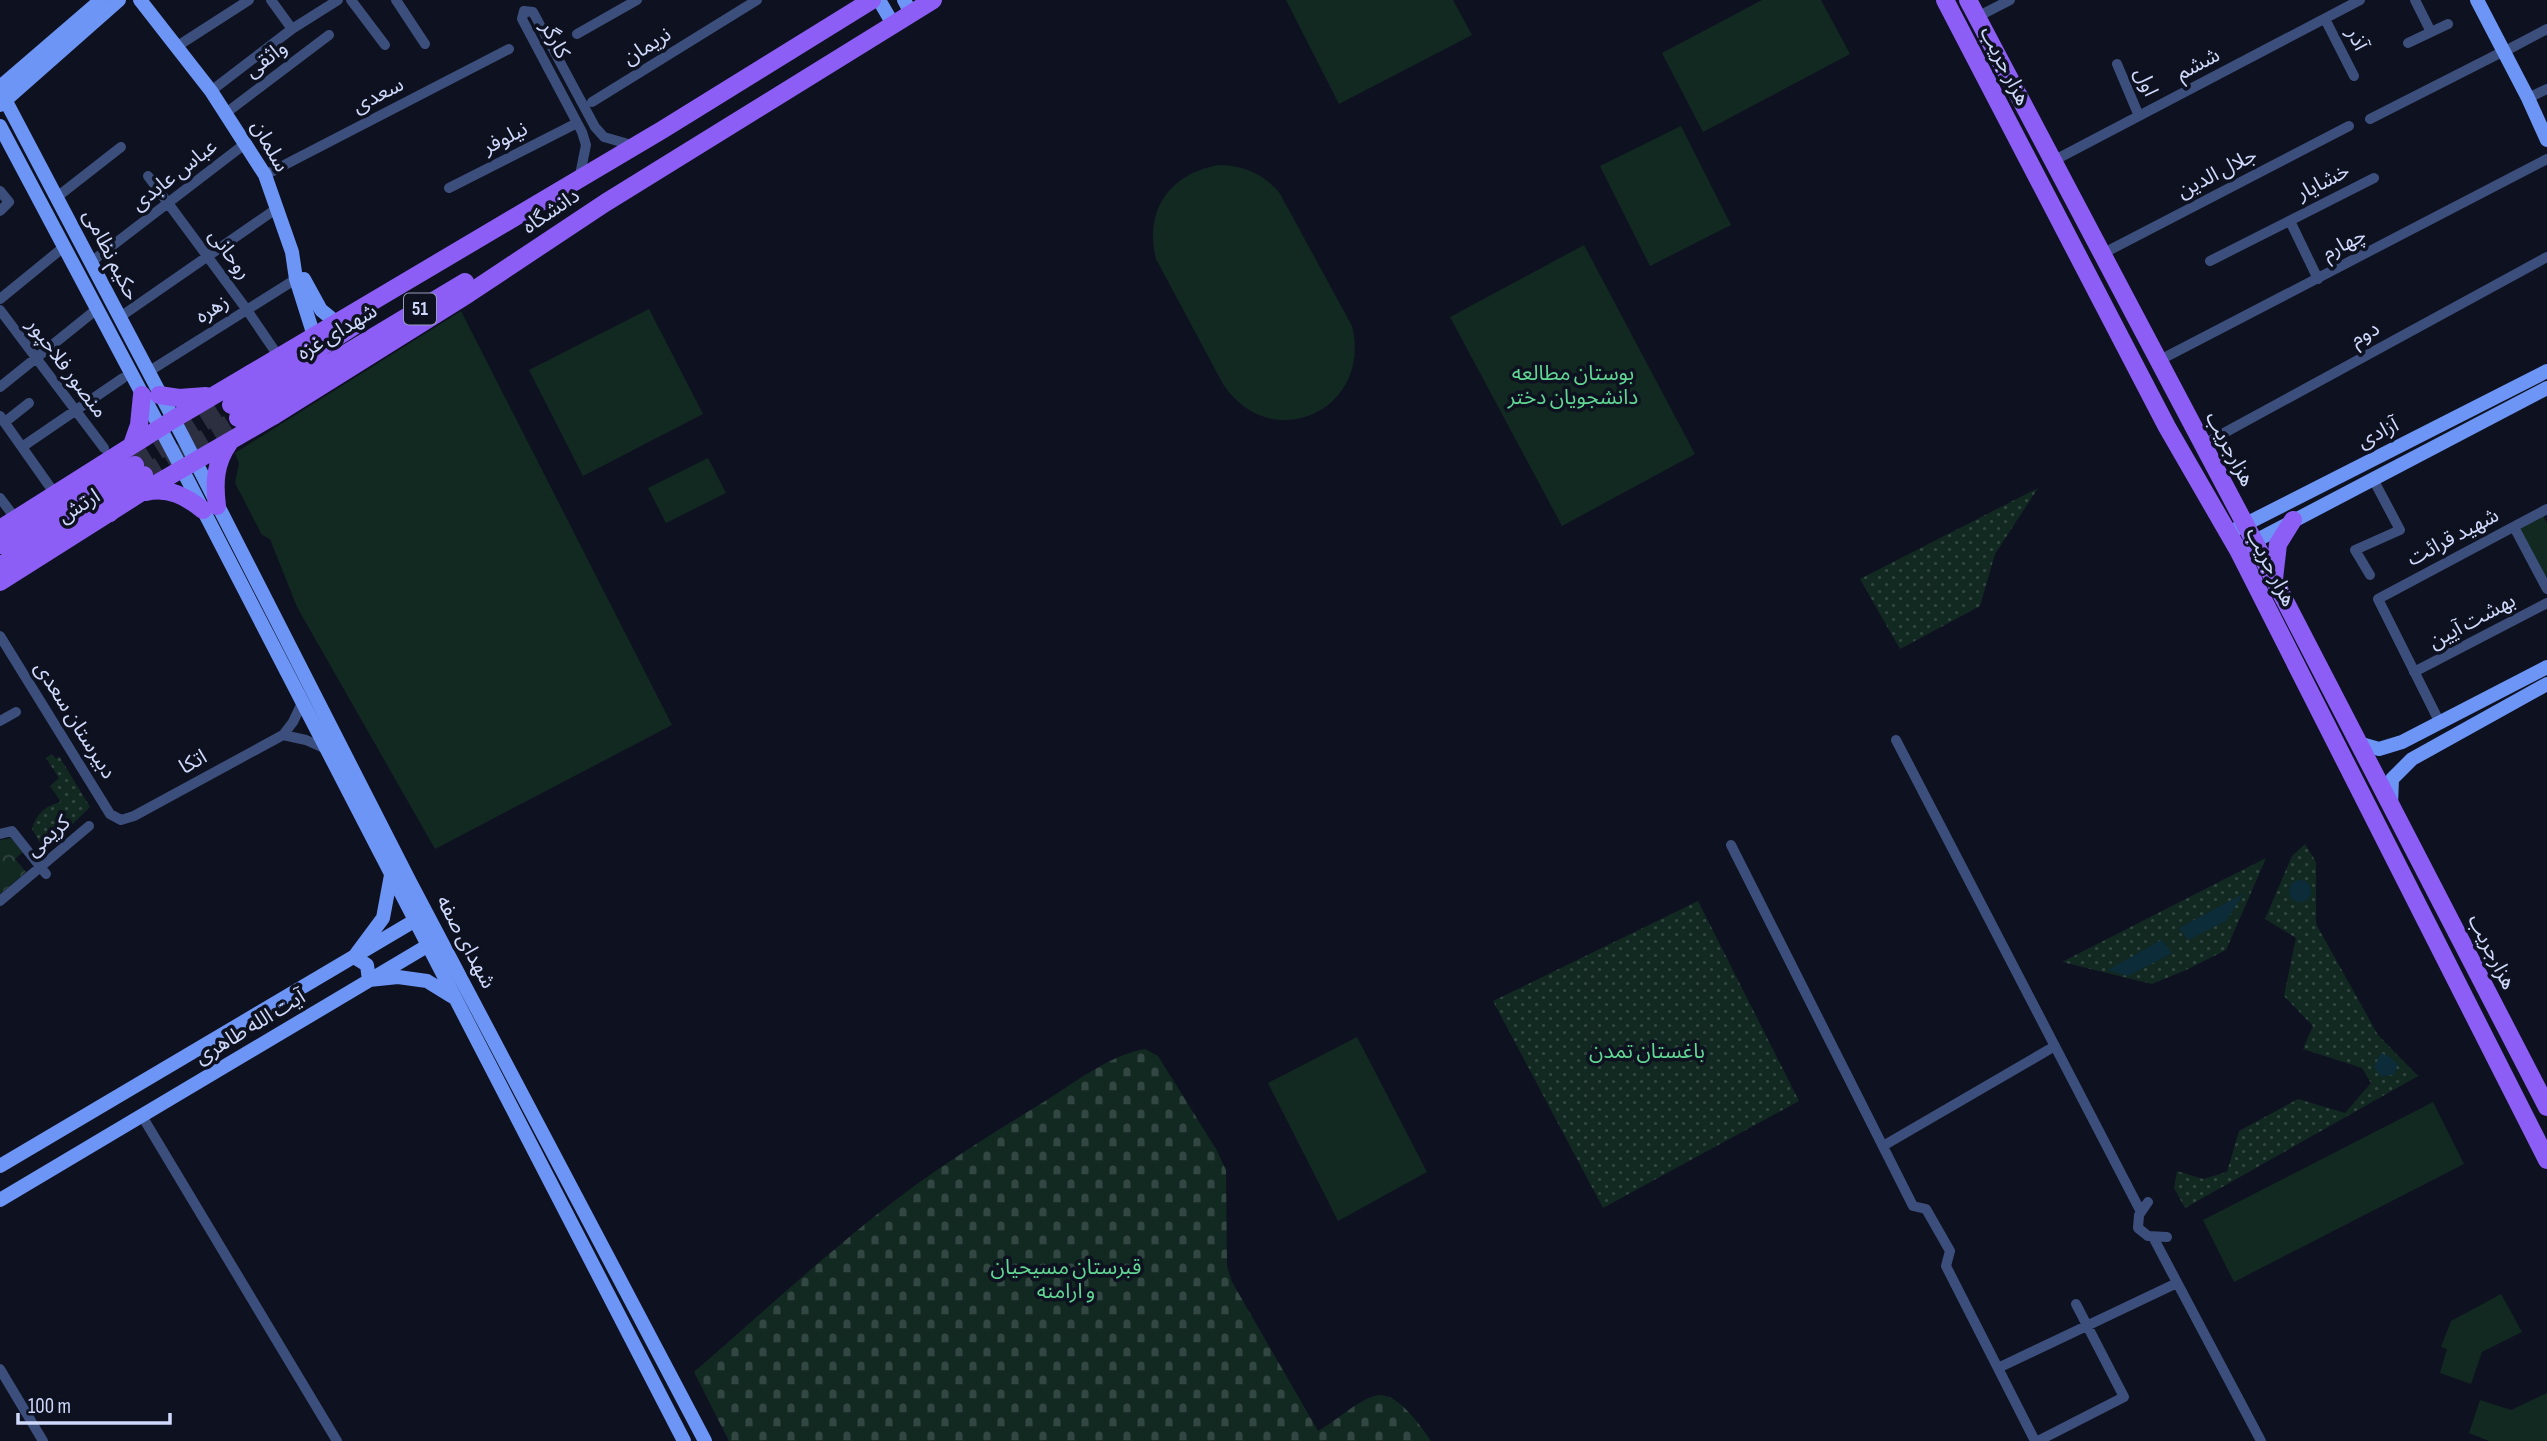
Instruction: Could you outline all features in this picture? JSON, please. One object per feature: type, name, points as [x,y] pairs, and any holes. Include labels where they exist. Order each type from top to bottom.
[{"type":"main road","points":[[1,96],[101,0]]},
{"type":"main road","points":[[1,96],[119,0]]},
{"type":"main road","name":"سلمان","points":[[141,0],[211,91],[265,175],[292,252],[296,279],[315,314],[314,336]]},
{"type":"main road","points":[[828,28],[846,0]]},
{"type":"main road","name":"دانشگاه","points":[[159,409],[228,406],[250,374],[579,180],[872,0]]},
{"type":"main road","points":[[878,0],[894,24]]},
{"type":"main road","name":"دانشگاه","points":[[189,465],[273,416],[468,294],[605,203],[894,24],[908,7],[933,0]]},
{"type":"main road","name":"هزار جریب","points":[[1945,0],[2167,427],[2238,550],[2547,1160]]},
{"type":"main road","name":"هزارجریب","points":[[1968,0],[2274,579],[2547,1107]]},
{"type":"main road","points":[[2477,0],[2537,94],[2547,120]]},
{"type":"main road","points":[[2486,0],[2507,50]]},
{"type":"main road","points":[[2537,94],[2547,139]]},
{"type":"main road","name":"حکیم نظامی","points":[[1,96],[148,372],[170,449],[189,465]]},
{"type":"main road","name":"حکیم نظامی","points":[[0,126],[65,246],[127,375],[184,439],[189,465]]},
{"type":"main road","points":[[2038,179],[2055,165]]},
{"type":"main road","name":"شهدای غزه","points":[[228,406],[579,180]]},
{"type":"main road","name":"شهدای غزه","points":[[228,406],[475,276],[605,203]]},
{"type":"main road","points":[[292,252],[315,314],[337,323]]},
{"type":"main road","name":"آزادی","points":[[2238,550],[2373,480],[2547,371]]},
{"type":"main road","points":[[250,374],[245,391],[250,403],[258,411],[273,416]]},
{"type":"main road","name":"آزادی","points":[[2228,533],[2488,410],[2547,388]]},
{"type":"main road","points":[[132,445],[139,425],[159,409],[197,398],[228,406]]},
{"type":"main road","name":"ارتش","points":[[0,529],[132,445],[159,409]]},
{"type":"main road","points":[[140,477],[156,489],[210,508],[220,455],[229,442]]},
{"type":"main road","name":"ارتش","points":[[0,582],[110,513],[140,477],[189,465]]},
{"type":"main road","name":"شهدای صفه","points":[[189,465],[302,704],[684,1441]]},
{"type":"main road","points":[[86,475],[102,478],[110,489],[113,499],[110,513]]},
{"type":"main road","points":[[0,545],[140,477]]},
{"type":"main road","points":[[0,566],[140,477]]},
{"type":"main road","name":"شهدای صفه","points":[[210,508],[705,1441]]},
{"type":"main road","points":[[2274,579],[2278,544],[2293,520]]},
{"type":"main road","points":[[2391,807],[2392,779],[2412,760],[2540,682],[2547,667]]},
{"type":"main road","points":[[2358,743],[2379,749],[2402,742],[2440,723],[2540,682]]},
{"type":"main road","name":"آیت الله طاهری","points":[[354,957],[383,918],[391,875]]},
{"type":"main road","points":[[414,921],[434,927],[427,946]]},
{"type":"main road","name":"آیت الله طاهری","points":[[0,1166],[414,921]]},
{"type":"main road","name":"آیت الله طاهری","points":[[0,1200],[427,946]]},
{"type":"main road","points":[[354,957],[367,965],[369,980],[398,977],[427,981],[454,998]]},
{"type":"street","points":[[176,47],[248,0]]},
{"type":"street","points":[[286,0],[274,4],[292,29]]},
{"type":"street","points":[[211,91],[292,29],[338,0]]},
{"type":"street","points":[[351,0],[385,46]]},
{"type":"street","points":[[396,0],[425,44]]},
{"type":"street","points":[[577,34],[637,0]]},
{"type":"street","name":"نریمان","points":[[592,102],[757,0]]},
{"type":"street","points":[[1977,17],[2010,0]]},
{"type":"street","name":"ششم","points":[[2055,165],[2139,116],[2360,0]]},
{"type":"street","points":[[2415,0],[2431,32]]},
{"type":"street","name":"کارگر","points":[[579,180],[586,145],[522,19],[524,11],[533,12],[595,127],[604,136],[635,146]]},
{"type":"street","name":"آذر","points":[[2325,19],[2354,77]]},
{"type":"street","points":[[2408,43],[2448,24]]},
{"type":"street","points":[[2370,119],[2547,29]]},
{"type":"street","name":"واثقی","points":[[226,113],[329,35]]},
{"type":"street","name":"سعدی","points":[[265,175],[509,49]]},
{"type":"street","name":"اول","points":[[2116,64],[2139,116]]},
{"type":"street","name":"نیلوفر","points":[[449,188],[577,123]]},
{"type":"street","name":"جلال الدین","points":[[2102,254],[2349,126]]},
{"type":"street","name":"عباس عابدی","points":[[91,262],[246,143]]},
{"type":"street","points":[[57,197],[121,147]]},
{"type":"street","name":"چهارم","points":[[2158,361],[2547,159]]},
{"type":"street","name":"روحانی","points":[[148,176],[279,357]]},
{"type":"street","name":"خشایار","points":[[2210,261],[2374,178]]},
{"type":"street","points":[[0,191],[9,202],[0,211]]},
{"type":"street","points":[[120,317],[276,209]]},
{"type":"street","name":"خشایار","points":[[2290,221],[2318,279]]},
{"type":"street","points":[[0,299],[65,246]]},
{"type":"street","name":"دوم","points":[[2202,445],[2547,257]]},
{"type":"street","name":"زهره","points":[[148,372],[296,279]]},
{"type":"street","points":[[0,387],[97,309]]},
{"type":"street","name":"منصور فلاحپور","points":[[0,310],[104,448]]},
{"type":"street","points":[[22,447],[127,375]]},
{"type":"street","points":[[29,403],[2,419],[55,494]]},
{"type":"street","points":[[2370,575],[2355,550],[2400,530],[2373,480]]},
{"type":"street","points":[[0,498],[16,519]]},
{"type":"street","points":[[2544,510],[2547,523]]},
{"type":"street","name":"شهید قرائت","points":[[2414,672],[2378,599],[2544,510]]},
{"type":"street","points":[[2514,527],[2547,589]]},
{"type":"street","name":"بهشت آیین","points":[[2414,672],[2547,603]]},
{"type":"street","name":"دبیرستان سعدی","points":[[2,643],[110,814],[121,820]]},
{"type":"street","points":[[2414,672],[2440,723]]},
{"type":"street","points":[[302,704],[293,722],[282,735],[306,740],[326,749]]},
{"type":"street","points":[[0,721],[16,712]]},
{"type":"street","name":"اتکا","points":[[121,820],[134,816],[282,735]]},
{"type":"street","points":[[1896,740],[2141,1212]]},
{"type":"street","name":"کریمی","points":[[0,901],[44,870],[89,826]]},
{"type":"street","points":[[0,834],[12,831],[44,870]]},
{"type":"street","points":[[1731,845],[1913,1206],[1926,1209],[1950,1251],[1946,1266],[2036,1441],[2124,1397],[2076,1304]]},
{"type":"street","points":[[1883,1146],[2055,1046]]},
{"type":"street","points":[[142,1116],[337,1441]]},
{"type":"street","points":[[2148,1202],[2141,1212],[2138,1228],[2142,1233],[2153,1237],[2167,1237]]},
{"type":"street","points":[[2153,1237],[2261,1441]]},
{"type":"street","points":[[1998,1368],[2178,1283]]},
{"type":"street","points":[[0,1369],[43,1441]]},
{"type":"green space","points":[[1286,0],[1453,0],[1472,35],[1339,104]]},
{"type":"green space","points":[[1762,0],[1821,0],[1850,54],[1703,132],[1662,53]]},
{"type":"green space","points":[[1681,126],[1731,225],[1650,266],[1600,166]]},
{"type":"green space","points":[[1218,165],[1252,171],[1279,192],[1352,326],[1354,356],[1347,381],[1333,401],[1313,414],[1290,420],[1266,418],[1243,406],[1223,384],[1156,259],[1154,225],[1164,197],[1186,177]]},
{"type":"green space","name":"بوستان مطالعه دانشجویان دختر","points":[[1584,245],[1695,454],[1562,526],[1450,317]]},
{"type":"green space","points":[[649,309],[703,414],[583,476],[529,370]]},
{"type":"green space","points":[[461,311],[672,725],[435,849],[297,607],[270,539],[262,535],[235,483],[239,464],[235,453]]},
{"type":"green space","points":[[708,458],[726,493],[666,523],[648,488]]},
{"type":"green space","points":[[2038,488],[1995,554],[1980,606],[1900,649],[1860,579]]},
{"type":"green space","points":[[2541,512],[2547,523],[2547,589],[2514,527]]},
{"type":"green space","points":[[52,754],[56,759],[59,756],[90,807],[45,851],[32,829],[42,811],[61,802],[50,786],[59,778],[46,758]]},
{"type":"green space","points":[[11,838],[23,852],[15,859],[26,872],[0,894],[0,840]]},
{"type":"green space","points":[[2305,844],[2316,862],[2316,924],[2378,1035],[2418,1076],[2185,1208],[2174,1188],[2177,1171],[2203,1179],[2227,1172],[2239,1131],[2298,1099],[2345,1113],[2371,1083],[2362,1068],[2303,1049],[2313,1026],[2284,996],[2296,938],[2265,919],[2292,856]]},
{"type":"green space","points":[[2266,858],[2226,950],[2152,984],[2062,962]]},
{"type":"green space","name":"باغستان تمدن","points":[[1698,901],[1799,1101],[1603,1208],[1493,1001]]},
{"type":"green space","points":[[1357,1037],[1427,1172],[1338,1221],[1268,1083]]},
{"type":"green space","name":"قبرستان مسیحیان و ارامنه","points":[[1145,1049],[1158,1056],[1216,1149],[1226,1170],[1227,1266],[1232,1282],[1318,1431],[1359,1403],[1382,1395],[1407,1410],[1431,1441],[729,1441],[694,1372],[831,1252],[917,1184],[1094,1070],[1119,1057]]},
{"type":"green space","points":[[2433,1102],[2464,1164],[2234,1282],[2203,1220]]},
{"type":"green space","points":[[2501,1294],[2522,1332],[2482,1352],[2471,1384],[2440,1373],[2447,1349],[2441,1347],[2451,1321]]},
{"type":"green space","points":[[2547,1393],[2547,1441],[2489,1441],[2469,1433],[2480,1400],[2511,1410]]},
{"type":"water","points":[[2300,880],[2308,883],[2311,891],[2308,899],[2300,902],[2292,899],[2289,891],[2292,883]]},
{"type":"water","points":[[2243,894],[2226,921],[2188,940],[2179,928]]},
{"type":"water","points":[[2161,940],[2172,953],[2128,976],[2108,970]]},
{"type":"water","points":[[2381,1053],[2398,1065],[2393,1075],[2380,1076],[2374,1067]]},
{"type":"tunnel","points":[[135,465],[231,405]]},
{"type":"tunnel","points":[[144,475],[238,418]]}]
